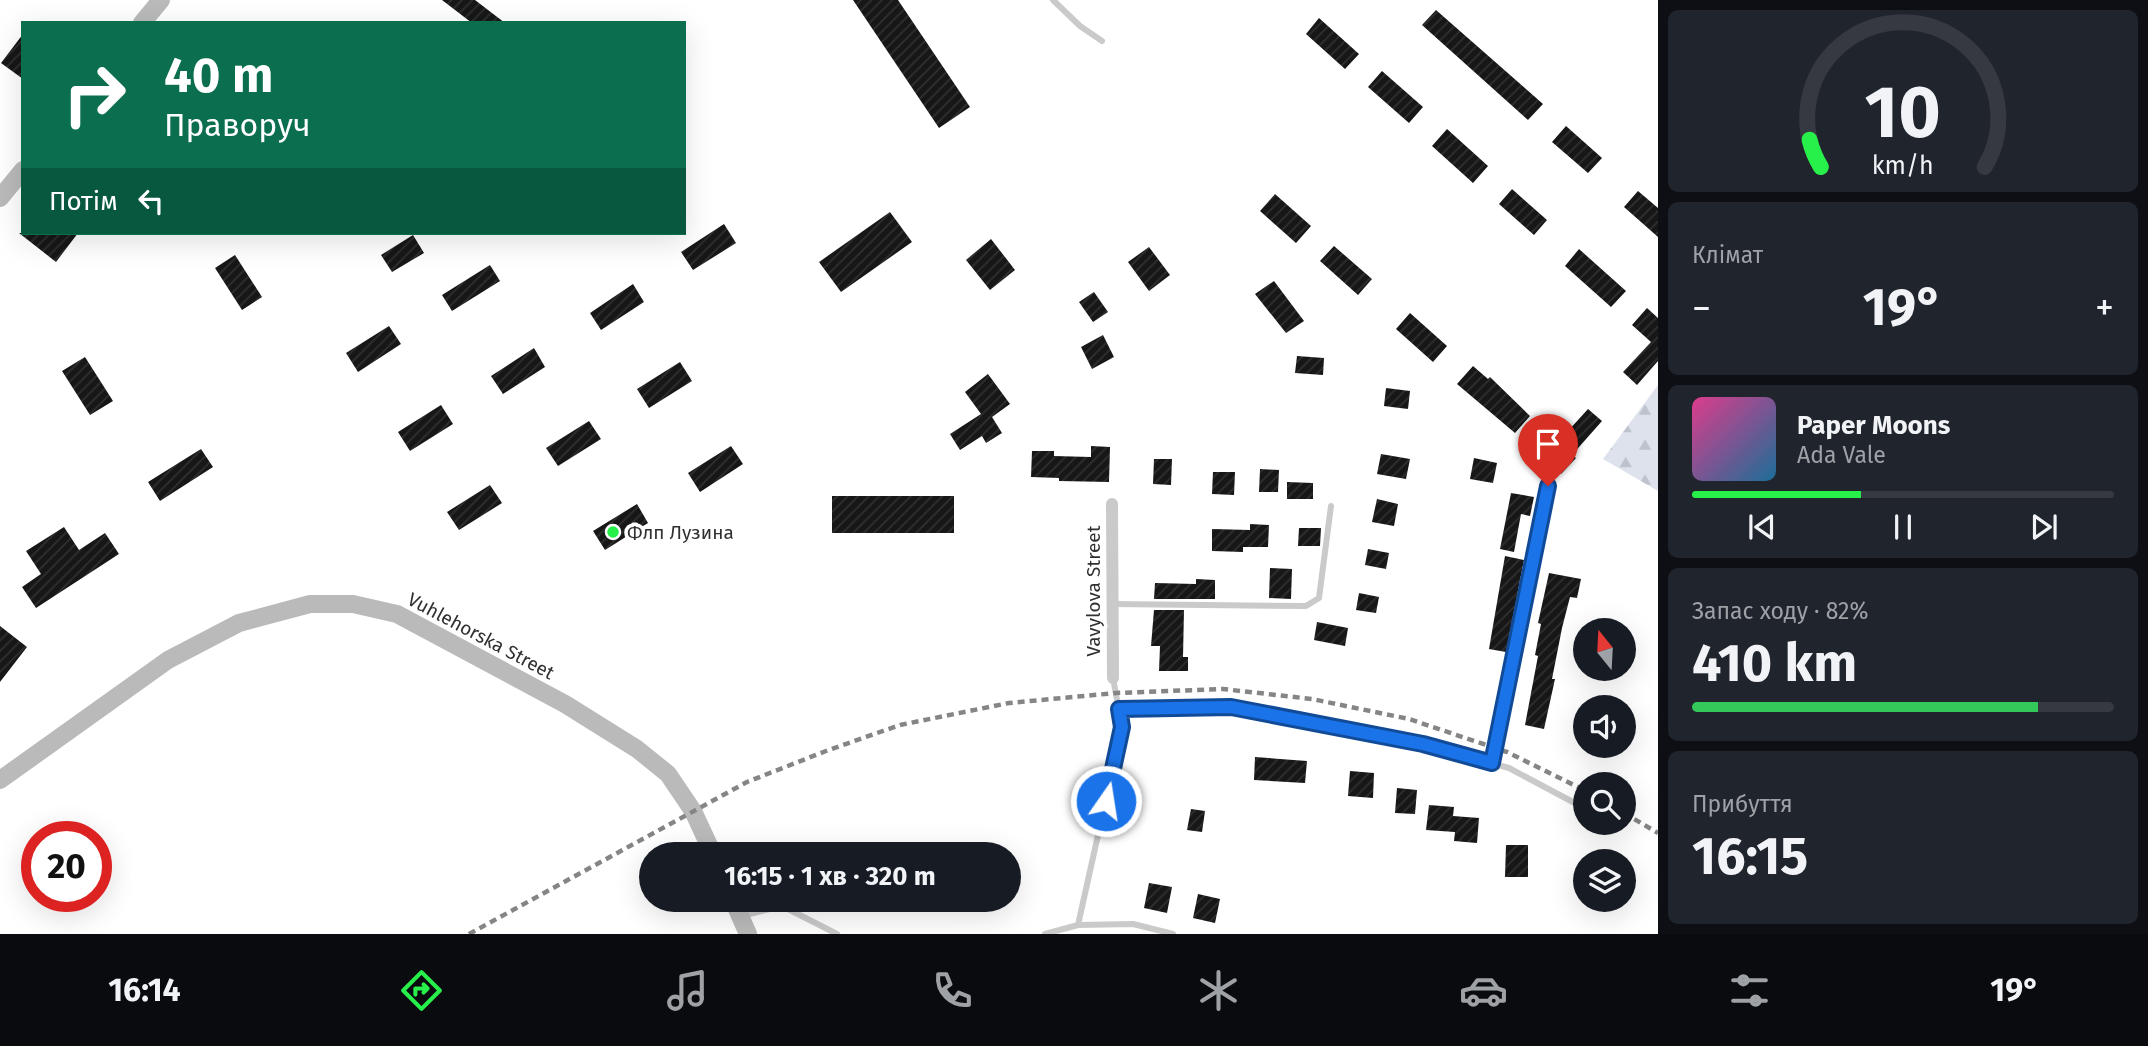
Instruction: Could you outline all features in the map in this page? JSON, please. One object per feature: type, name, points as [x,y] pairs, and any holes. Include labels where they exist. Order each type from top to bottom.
[{"type":"main road","points":[[144,21],[161,0]]},
{"type":"main road","points":[[0,198],[21,172]]},
{"type":"main road","name":"Vuhlehorska Street","points":[[0,780],[168,660],[240,623],[310,604],[353,604],[397,614],[565,704],[637,749],[667,774],[694,811],[708,842]]},
{"type":"main road","points":[[739,912],[748,934]]},
{"type":"street","points":[[1492,763],[1548,486]]},
{"type":"street","name":"Vavylova Street","points":[[1112,504],[1113,678]]},
{"type":"lane","points":[[1054,0],[1080,26],[1102,41]]},
{"type":"lane","points":[[1113,604],[1306,606],[1319,597],[1331,506]]},
{"type":"lane","points":[[1078,925],[1122,727],[1113,678]]},
{"type":"lane","points":[[1119,709],[1231,707],[1423,744],[1509,768],[1573,802]]},
{"type":"lane","points":[[794,912],[836,934]]},
{"type":"lane","points":[[1045,934],[1078,925],[1133,924],[1173,934]]},
{"type":"green space","points":[[1658,385],[1658,491],[1603,459]]},
{"type":"building","points":[[442,0],[475,0],[502,21],[469,21]]},
{"type":"building","points":[[853,0],[898,0],[970,107],[939,128]]},
{"type":"building","points":[[1436,10],[1543,104],[1528,120],[1422,25]]},
{"type":"building","points":[[1319,18],[1359,54],[1345,69],[1306,34]]},
{"type":"building","points":[[21,37],[21,78],[1,63]]},
{"type":"building","points":[[1382,71],[1423,107],[1409,123],[1368,87]]},
{"type":"building","points":[[1566,126],[1602,158],[1588,173],[1552,142]]},
{"type":"building","points":[[1447,129],[1488,166],[1473,183],[1432,146]]},
{"type":"building","points":[[1512,189],[1547,220],[1534,235],[1499,204]]},
{"type":"building","points":[[1638,191],[1658,208],[1658,237],[1624,207]]},
{"type":"building","points":[[1275,194],[1311,226],[1296,243],[1260,211]]},
{"type":"building","points":[[890,212],[912,242],[841,292],[819,262]]},
{"type":"building","points":[[724,224],[736,243],[693,270],[681,252]]},
{"type":"building","points":[[22,235],[76,235],[56,262]]},
{"type":"building","points":[[413,235],[424,253],[392,272],[381,255]]},
{"type":"building","points":[[991,239],[1015,270],[990,290],[966,260]]},
{"type":"building","points":[[1334,246],[1372,279],[1358,295],[1320,261]]},
{"type":"building","points":[[1149,247],[1170,275],[1149,291],[1128,262]]},
{"type":"building","points":[[1579,249],[1626,291],[1611,307],[1565,266]]},
{"type":"building","points":[[235,255],[262,297],[242,310],[215,268]]},
{"type":"building","points":[[490,265],[500,281],[452,311],[442,295]]},
{"type":"building","points":[[1274,281],[1304,321],[1286,333],[1255,294]]},
{"type":"building","points":[[633,284],[644,302],[601,330],[590,313]]},
{"type":"building","points":[[1094,292],[1108,312],[1093,322],[1079,302]]},
{"type":"building","points":[[1647,308],[1658,318],[1658,361],[1637,385],[1623,372],[1651,342],[1632,325]]},
{"type":"building","points":[[1410,313],[1447,346],[1433,362],[1396,329]]},
{"type":"building","points":[[389,326],[401,344],[358,372],[346,353]]},
{"type":"building","points":[[1103,335],[1114,357],[1092,369],[1081,347]]},
{"type":"building","points":[[534,348],[545,367],[503,394],[491,376]]},
{"type":"building","points":[[1297,356],[1324,358],[1323,375],[1295,373]]},
{"type":"building","points":[[85,357],[113,401],[90,415],[62,371]]},
{"type":"building","points":[[680,362],[692,381],[649,408],[637,389]]},
{"type":"building","points":[[1473,366],[1488,379],[1490,377],[1530,416],[1515,433],[1457,384]]},
{"type":"building","points":[[988,374],[1010,404],[992,417],[1002,433],[986,443],[982,436],[960,450],[950,434],[981,414],[965,392]]},
{"type":"building","points":[[1386,388],[1410,391],[1408,409],[1384,406]]},
{"type":"building","points":[[441,405],[453,424],[410,451],[398,432]]},
{"type":"building","points":[[1588,409],[1602,421],[1572,455],[1576,458],[1561,474],[1540,456],[1555,439],[1558,442]]},
{"type":"building","points":[[589,421],[601,439],[558,466],[546,448]]},
{"type":"building","points":[[731,446],[743,464],[700,492],[688,473]]},
{"type":"building","points":[[1091,446],[1110,447],[1109,482],[1059,481],[1059,478],[1031,477],[1032,451],[1054,451],[1054,456],[1091,457]]},
{"type":"building","points":[[201,449],[213,467],[160,501],[148,482]]},
{"type":"building","points":[[1381,454],[1410,459],[1406,479],[1377,474]]},
{"type":"building","points":[[1474,458],[1497,463],[1493,483],[1470,479]]},
{"type":"building","points":[[1154,459],[1172,459],[1171,485],[1153,484]]},
{"type":"building","points":[[1260,469],[1279,470],[1278,492],[1259,492]]},
{"type":"building","points":[[1213,472],[1235,472],[1234,495],[1212,494]]},
{"type":"building","points":[[1287,482],[1313,483],[1313,499],[1287,499]]},
{"type":"building","points":[[490,485],[502,503],[459,530],[447,512]]},
{"type":"building","points":[[1511,493],[1534,497],[1530,516],[1521,514],[1514,552],[1500,549]]},
{"type":"building","points":[[832,496],[954,496],[954,533],[832,533]]},
{"type":"building","points":[[1377,499],[1398,504],[1394,526],[1372,522]]},
{"type":"building","points":[[637,504],[648,523],[605,550],[593,531]]},
{"type":"building","points":[[1250,524],[1269,525],[1268,547],[1243,547],[1243,552],[1212,551],[1212,529],[1250,530]]},
{"type":"building","points":[[64,527],[79,550],[105,533],[119,554],[36,608],[22,587],[41,574],[26,551]]},
{"type":"building","points":[[1299,528],[1321,528],[1320,546],[1298,546]]},
{"type":"building","points":[[1368,549],[1389,553],[1386,569],[1365,565]]},
{"type":"building","points":[[1505,556],[1524,560],[1506,652],[1489,649]]},
{"type":"building","points":[[1270,568],[1292,569],[1291,599],[1269,598]]},
{"type":"building","points":[[1549,573],[1581,579],[1577,598],[1570,597],[1562,628],[1544,729],[1525,725],[1538,656],[1535,655],[1541,624],[1538,623]]},
{"type":"building","points":[[1196,579],[1215,580],[1215,599],[1154,599],[1155,583],[1196,584]]},
{"type":"building","points":[[1359,593],[1379,597],[1376,613],[1356,610]]},
{"type":"building","points":[[1154,610],[1184,610],[1183,657],[1188,657],[1188,671],[1159,671],[1160,646],[1151,646]]},
{"type":"building","points":[[1317,622],[1348,628],[1345,646],[1314,640]]},
{"type":"building","points":[[0,626],[27,647],[0,682]]},
{"type":"building","points":[[1255,757],[1307,761],[1305,783],[1254,780]]},
{"type":"building","points":[[1350,771],[1374,773],[1373,798],[1348,796]]},
{"type":"building","points":[[1397,788],[1417,790],[1415,814],[1395,813]]},
{"type":"building","points":[[1429,805],[1454,807],[1453,816],[1479,818],[1477,843],[1454,841],[1455,832],[1426,830]]},
{"type":"building","points":[[1191,809],[1205,811],[1202,832],[1187,830]]},
{"type":"building","points":[[1506,845],[1528,845],[1528,877],[1505,877]]},
{"type":"building","points":[[1149,883],[1172,887],[1167,913],[1144,908]]},
{"type":"building","points":[[1198,894],[1220,899],[1215,923],[1193,918]]},
{"type":"railway","points":[[469,934],[747,782],[900,725],[1009,703],[1116,693],[1223,689],[1312,699],[1409,719],[1507,752],[1573,785]]},
{"type":"railway","points":[[1636,820],[1658,833]]},
{"type":"place","name":"Флп Лузина","points":[[613,532]]},
{"type":"route","points":[[1106,801],[1122,727],[1119,709],[1231,707],[1423,744],[1492,763],[1548,486]]}]
